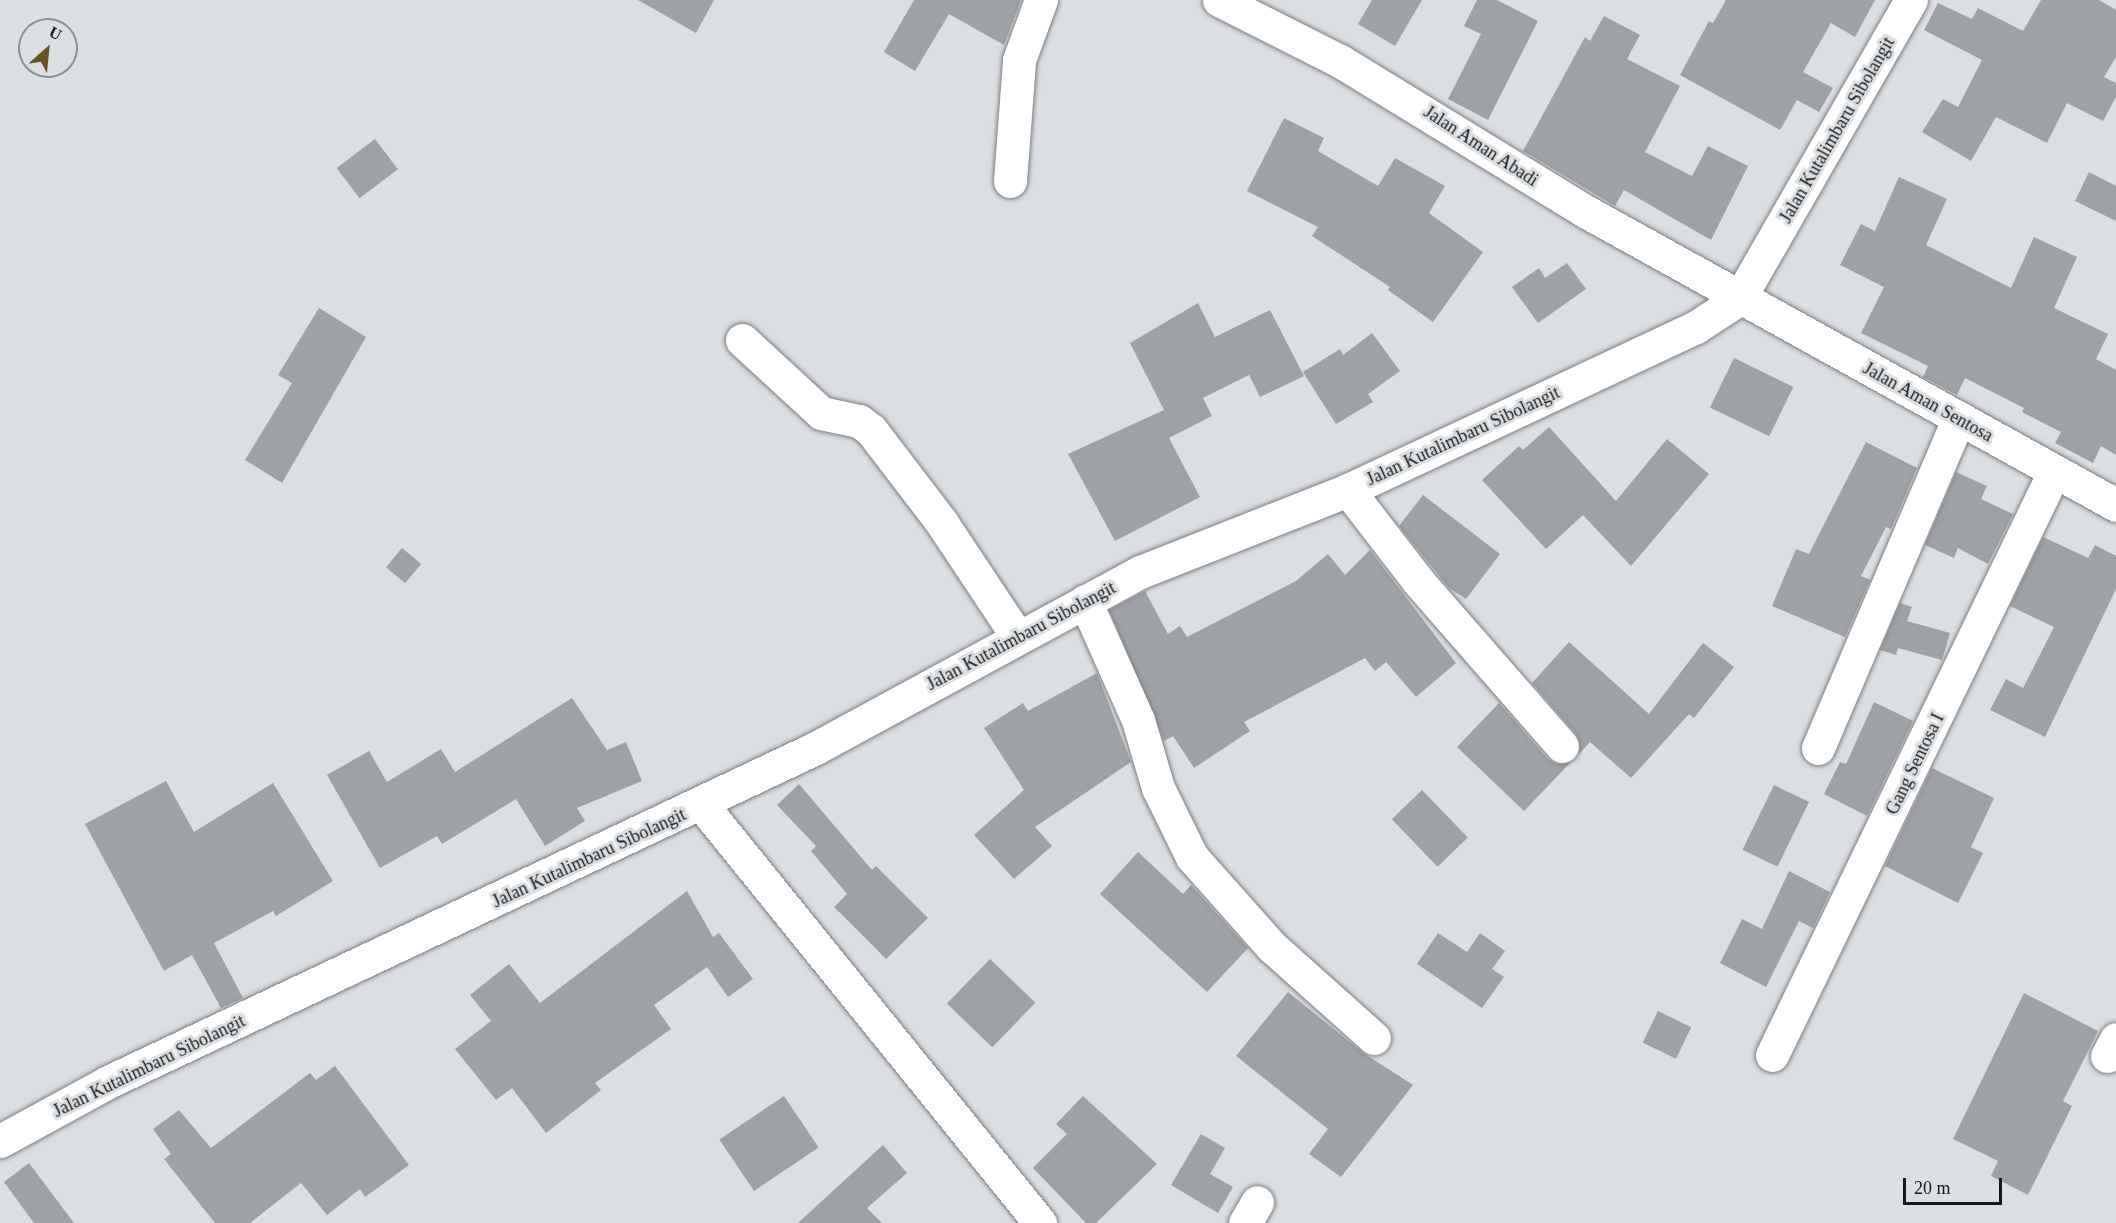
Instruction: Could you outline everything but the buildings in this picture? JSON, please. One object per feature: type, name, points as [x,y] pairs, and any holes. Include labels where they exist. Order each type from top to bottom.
[{"type":"street","points":[[1010,181],[1019,60],[1041,0]]},
{"type":"street","name":"Jalan Aman Abadi","points":[[1220,0],[1423,108],[1583,210],[1739,299]]},
{"type":"street","name":"Jalan Kutalimbaru Sibolangit","points":[[0,1141],[108,1082],[702,805],[816,748],[1017,636],[1140,572],[1348,490],[1696,327],[1739,299],[1911,0]]},
{"type":"street","name":"Jalan Aman Sentosa","points":[[1739,299],[2116,505]]},
{"type":"street","points":[[742,340],[821,412],[859,421],[871,430],[942,523],[1017,636]]},
{"type":"street","points":[[1818,748],[1959,418]]},
{"type":"street","name":"Gang Sentosa I","points":[[1772,1055],[2054,472]]},
{"type":"street","points":[[1348,490],[1418,581],[1562,746]]},
{"type":"street","points":[[1085,601],[1138,720],[1158,788],[1192,857],[1271,946],[1374,1038]]},
{"type":"street","points":[[702,805],[1040,1223]]}]
